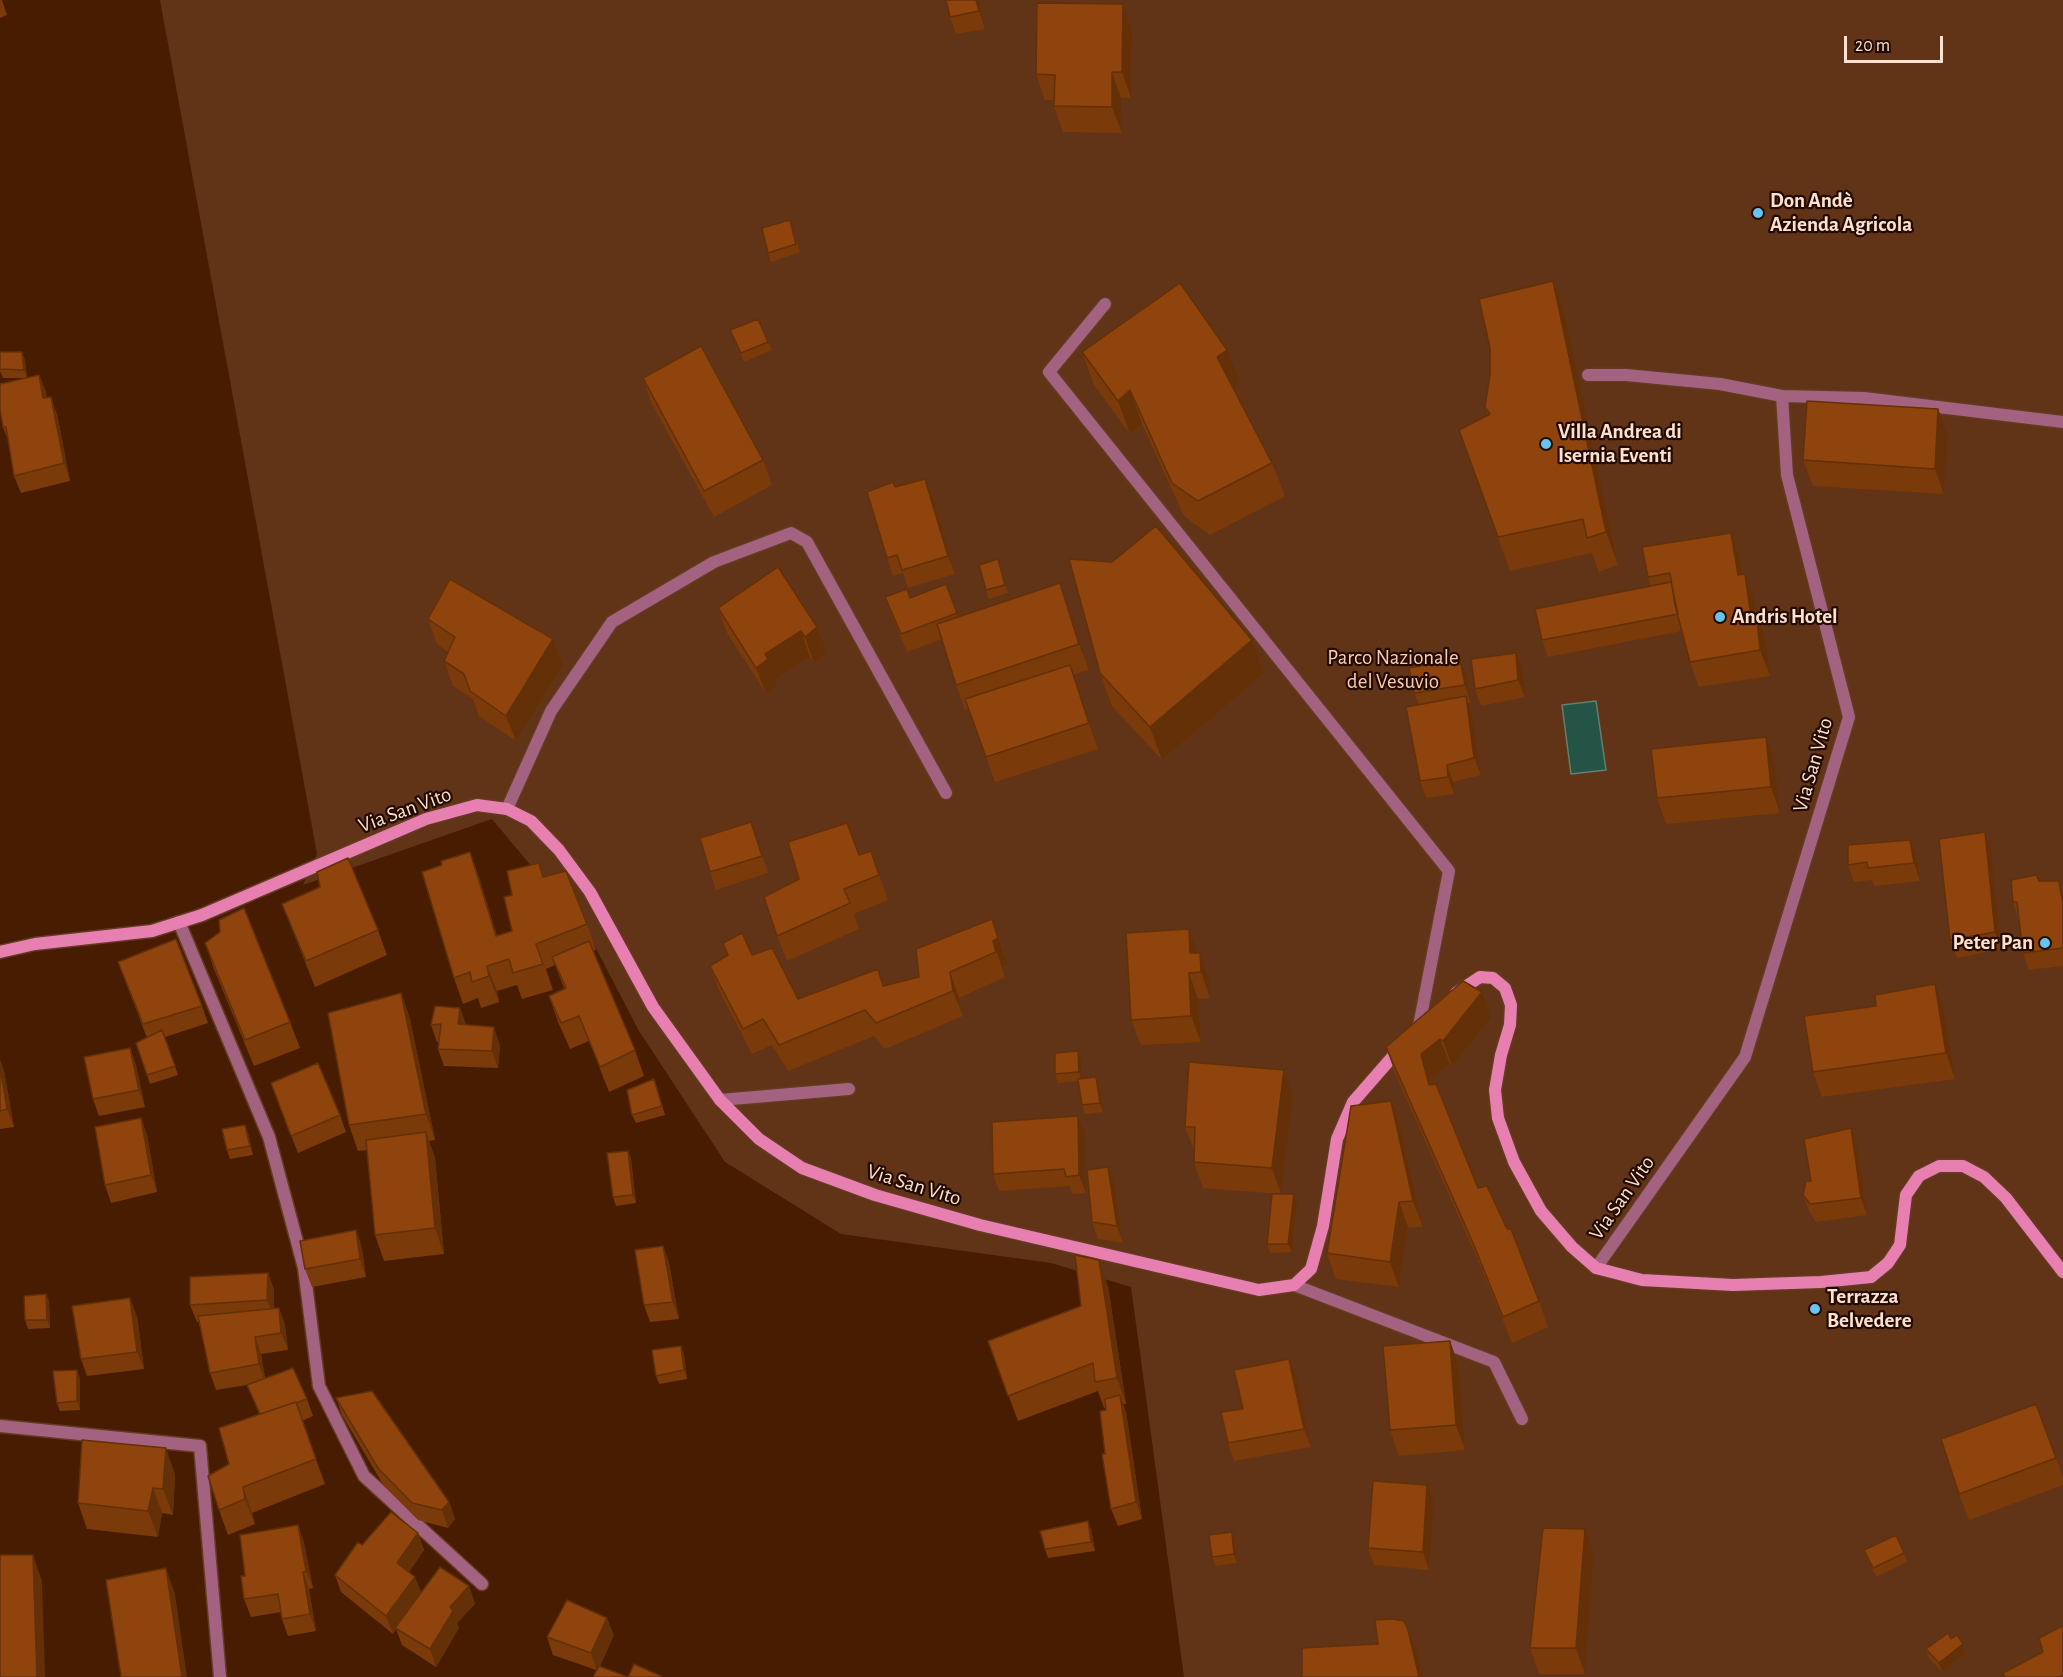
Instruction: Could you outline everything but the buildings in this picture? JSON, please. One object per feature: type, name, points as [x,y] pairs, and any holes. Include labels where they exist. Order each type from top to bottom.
[{"type":"street","points":[[1105,304],[1049,372],[1449,871],[1419,1026]]},
{"type":"street","points":[[1588,375],[1626,375],[1720,384],[1782,396],[1864,398],[2063,422]]},
{"type":"street","name":"Via San Vito","points":[[1596,1268],[1745,1057],[1849,717],[1787,475],[1782,396]]},
{"type":"street","points":[[507,809],[551,711],[612,622],[714,562],[791,533],[807,542],[946,792]]},
{"type":"street","name":"Via San Vito","points":[[0,952],[35,944],[152,931],[202,915],[426,819],[477,805],[507,809],[531,820],[559,850],[590,892],[653,1007],[720,1100],[759,1139],[802,1168],[875,1195],[981,1225],[1259,1290],[1294,1285],[1311,1269],[1323,1226],[1337,1139],[1353,1102],[1419,1026],[1462,988],[1480,977],[1493,978],[1505,988],[1511,1005],[1510,1025],[1501,1055],[1495,1090],[1498,1118],[1514,1162],[1540,1211],[1572,1247],[1596,1268],[1642,1280],[1733,1285],[1821,1282],[1872,1277],[1888,1263],[1899,1245],[1906,1195],[1919,1176],[1939,1166],[1963,1166],[1984,1178],[2006,1198],[2061,1268]]},
{"type":"street","points":[[179,922],[269,1137],[304,1268],[320,1386],[364,1476],[482,1584]]},
{"type":"street","points":[[720,1100],[849,1089]]},
{"type":"street","points":[[1294,1285],[1494,1362],[1522,1419]]},
{"type":"street","points":[[0,1426],[200,1446],[220,1677]]},
{"type":"green space","name":"Parco Nazionale del Vesuvio","points":[[160,0],[2063,0],[2063,1677],[1184,1677],[1131,1287],[1051,1263],[841,1234],[725,1162],[639,1031],[589,935],[492,819],[303,885],[317,854]]},
{"type":"shaded area","points":[[1596,701],[1606,770],[1571,774],[1562,705]]},
{"type":"place","name":"Don Andè Azienda Agricola","points":[[1758,213]]},
{"type":"place","name":"Villa Andrea di Isernia Eventi","points":[[1546,444]]},
{"type":"place","name":"Andris Hotel","points":[[1720,617]]},
{"type":"place","name":"Peter Pan","points":[[2045,943]]},
{"type":"place","name":"Terrazza Belvedere","points":[[1815,1309]]}]
